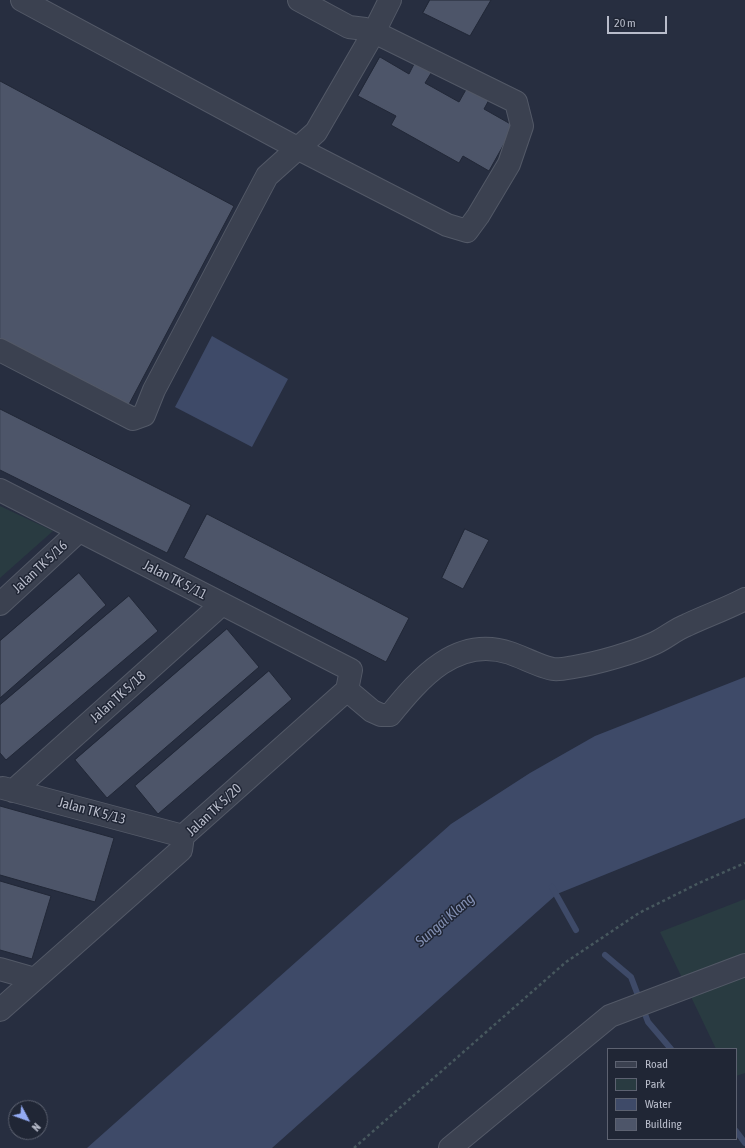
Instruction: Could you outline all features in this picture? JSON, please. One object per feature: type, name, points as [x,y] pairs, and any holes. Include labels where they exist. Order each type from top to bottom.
[{"type":"street","points":[[22,0],[298,148],[447,225],[467,231],[478,216],[508,164],[522,126],[516,102],[374,32],[349,27],[299,0]]},
{"type":"street","points":[[0,350],[133,420],[144,415],[154,390],[267,176],[316,132],[374,32],[390,0]]},
{"type":"street","name":"Jalan TK 5/11","points":[[0,490],[222,604],[349,680],[372,711],[381,715],[390,715],[427,674],[446,660],[466,652],[489,648],[509,653],[553,669],[574,667],[618,656],[656,643],[685,625],[745,599]]},
{"type":"street","name":"Jalan TK 5/16","points":[[0,604],[80,531]]},
{"type":"street","name":"Jalan TK 5/18","points":[[7,789],[222,604]]},
{"type":"street","name":"Jalan TK 5/20","points":[[0,1010],[181,850],[183,836],[349,680]]},
{"type":"street","name":"Jalan TK 5/13","points":[[7,789],[183,836]]},
{"type":"street","points":[[450,1148],[610,1016],[745,965]]},
{"type":"street","points":[[0,969],[36,979]]},
{"type":"path","points":[[354,1148],[566,962],[639,913],[699,883],[745,863]]},
{"type":"green space","points":[[0,506],[53,531],[0,578]]},
{"type":"green space","points":[[745,899],[745,1073],[737,1076],[737,1048],[716,1048],[660,932]]},
{"type":"water","points":[[212,336],[288,379],[252,447],[175,407]]},
{"type":"water","name":"Sungai Klang","points":[[745,677],[745,818],[557,894],[272,1148],[87,1148],[451,824],[530,773],[595,736]]},
{"type":"building","points":[[430,0],[491,0],[470,36],[423,13]]},
{"type":"building","points":[[380,57],[409,74],[416,60],[433,70],[425,83],[459,102],[468,86],[490,98],[484,109],[514,126],[489,171],[463,156],[459,163],[391,125],[396,116],[358,96]]},
{"type":"building","points":[[0,81],[234,206],[127,408],[0,339]]},
{"type":"building","points":[[0,409],[191,505],[167,553],[0,470]]},
{"type":"building","points":[[207,514],[409,618],[386,662],[184,558]]},
{"type":"building","points":[[465,529],[489,540],[463,589],[442,578]]},
{"type":"building","points":[[79,573],[106,605],[0,698],[0,641]]},
{"type":"building","points":[[129,596],[158,631],[6,760],[0,753],[0,705]]},
{"type":"building","points":[[227,629],[259,667],[107,798],[75,760]]},
{"type":"building","points":[[269,671],[292,699],[158,814],[135,786]]},
{"type":"building","points":[[0,806],[114,838],[95,902],[0,875]]},
{"type":"building","points":[[0,881],[51,896],[32,959],[0,950]]},
{"type":"waterway","points":[[552,887],[576,930]]},
{"type":"waterway","points":[[605,955],[631,977],[648,1022],[670,1048]]},
{"type":"waterway","points":[[737,1132],[745,1143]]}]
